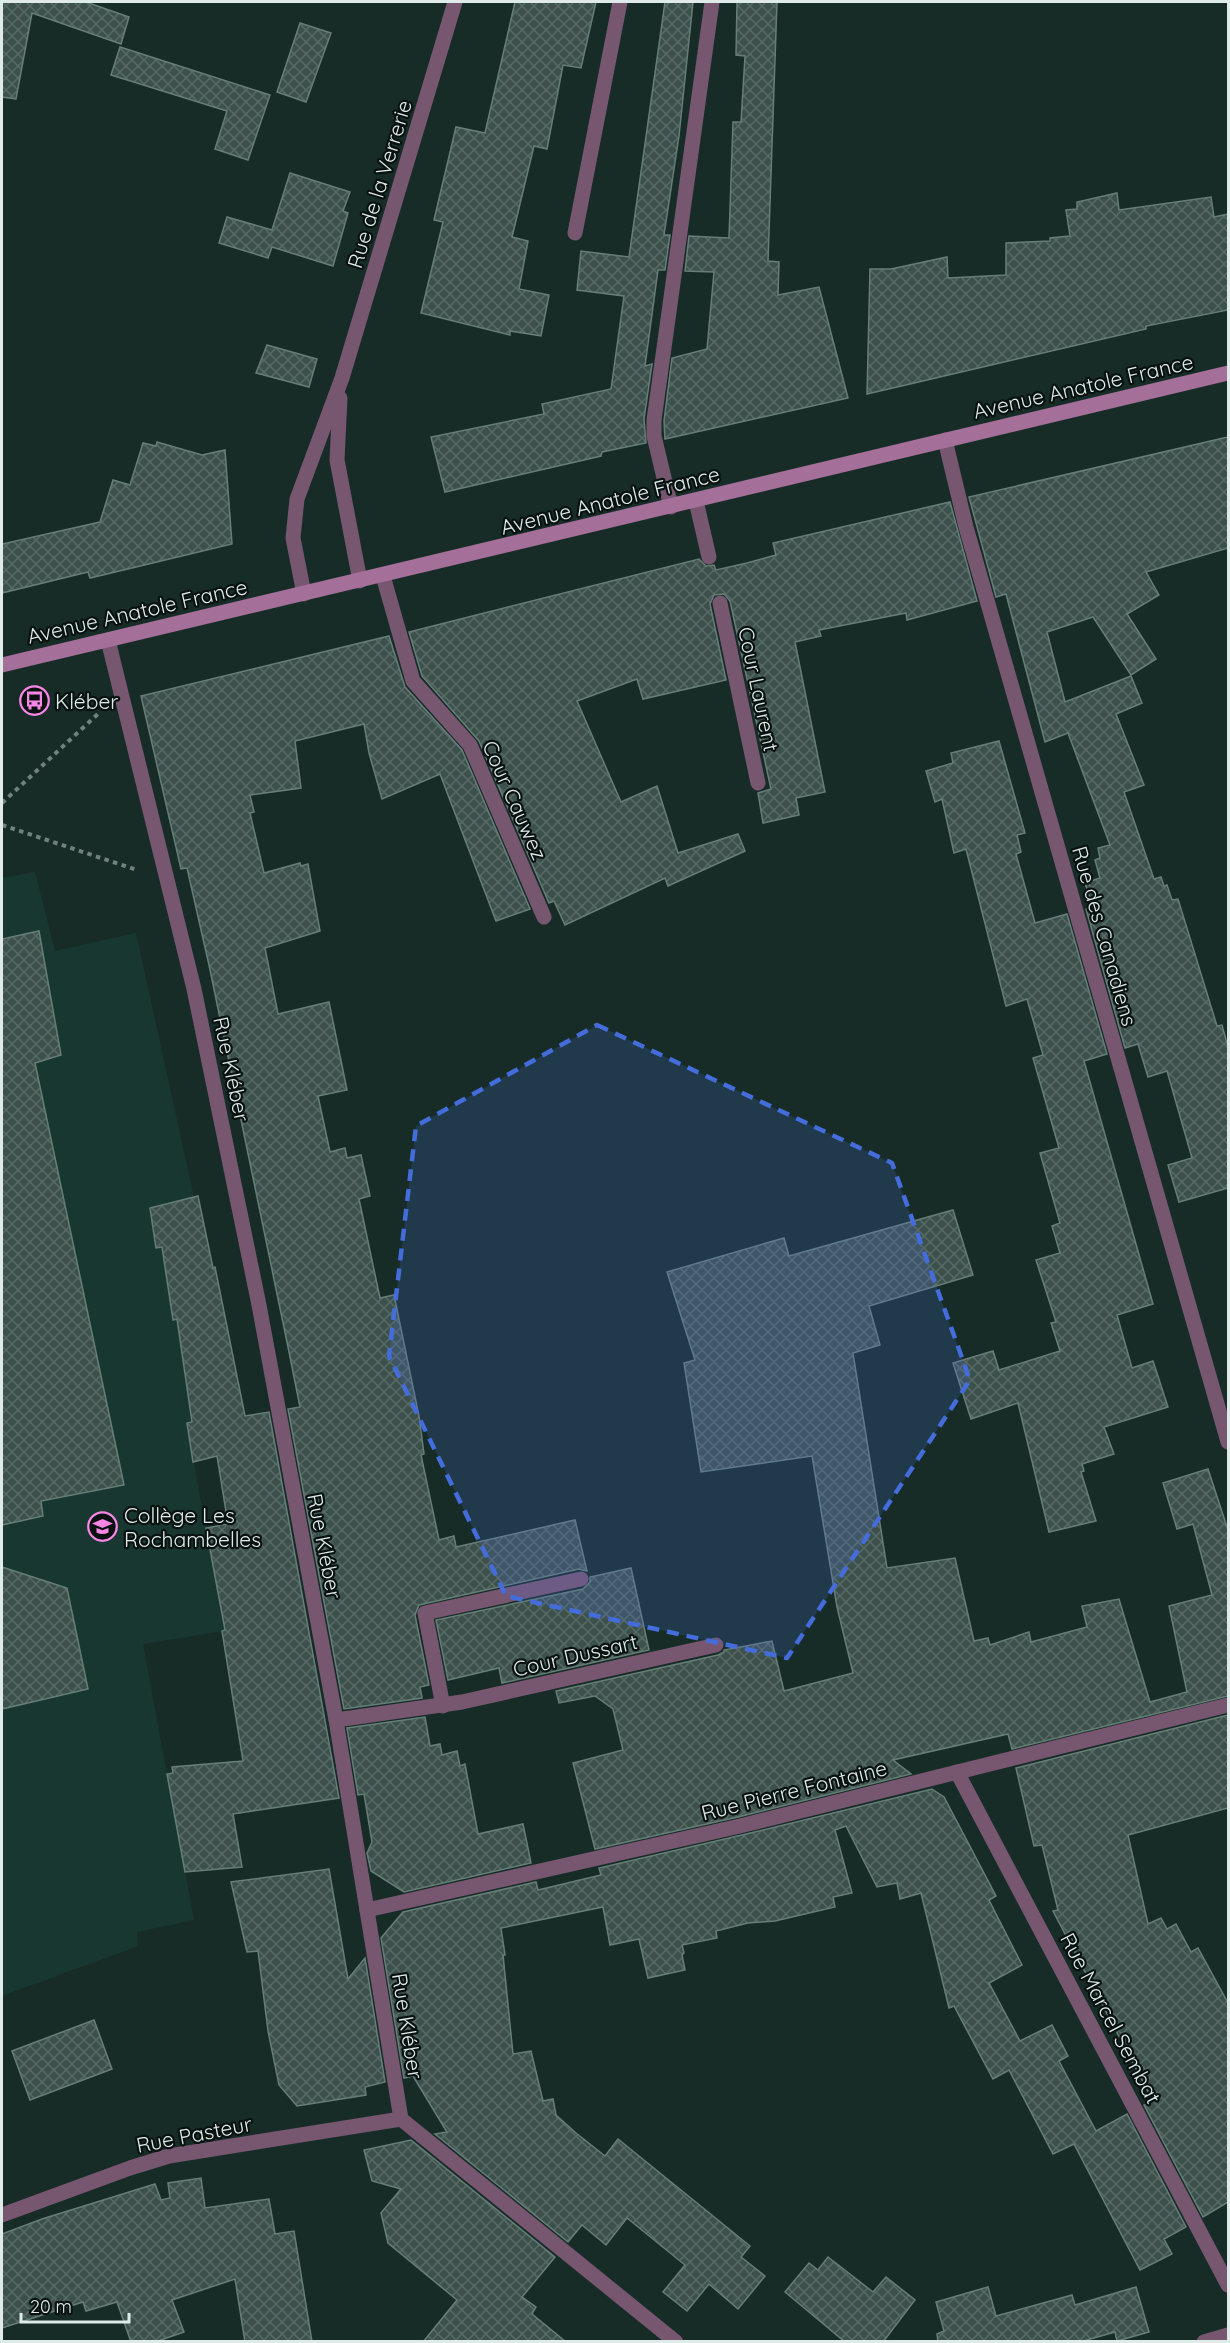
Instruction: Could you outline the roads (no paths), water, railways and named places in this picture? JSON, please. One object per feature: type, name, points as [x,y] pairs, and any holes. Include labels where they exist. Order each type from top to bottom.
[{"type":"main road","name":"Avenue Anatole France","points":[[2,665],[1228,373]]},
{"type":"street","name":"Rue de la Verrerie","points":[[304,594],[293,538],[296,508],[303,480],[342,378],[455,2]]},
{"type":"street","points":[[575,233],[620,2]]},
{"type":"street","points":[[670,507],[654,436],[654,420],[712,2]]},
{"type":"street","name":"Rue de la Verrerie","points":[[342,378],[338,413],[337,460],[360,581]]},
{"type":"street","name":"Rue des Canadiens","points":[[945,440],[966,527],[1228,1442]]},
{"type":"street","points":[[696,501],[709,557]]},
{"type":"street","name":"Cour Cauwez","points":[[383,576],[412,681],[470,745],[544,917]]},
{"type":"street","name":"Cour Laurent","points":[[720,603],[758,783]]},
{"type":"street","name":"Rue Kléber","points":[[108,640],[194,989],[259,1305],[336,1720],[400,2119]]},
{"type":"street","points":[[443,1706],[425,1613],[580,1579]]},
{"type":"street","name":"Cour Dussart","points":[[336,1720],[443,1706],[716,1645]]},
{"type":"street","name":"Rue Pierre Fontaine","points":[[368,1910],[740,1826],[1228,1705]]},
{"type":"street","name":"Rue Marcel Sembat","points":[[957,1772],[1228,2285]]},
{"type":"street","points":[[400,2119],[676,2342]]},
{"type":"street","name":"Rue Pasteur","points":[[2,2215],[130,2168],[169,2157],[400,2119]]},
{"type":"street","points":[[1203,2342],[1228,2335]]},
{"type":"place","name":"Kléber","points":[[34,701]]},
{"type":"place","name":"Collège Les Rochambelles","points":[[103,1527]]}]
